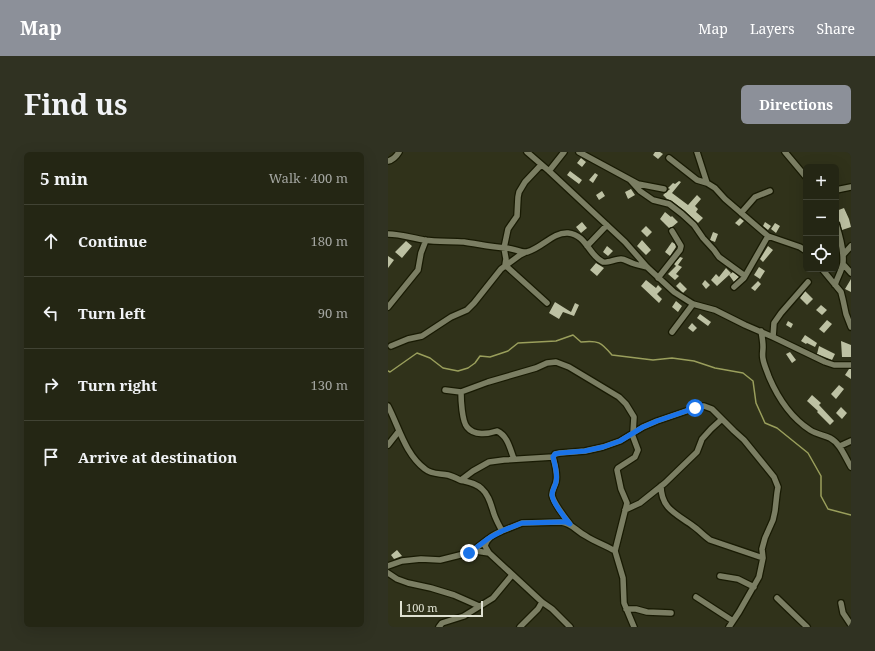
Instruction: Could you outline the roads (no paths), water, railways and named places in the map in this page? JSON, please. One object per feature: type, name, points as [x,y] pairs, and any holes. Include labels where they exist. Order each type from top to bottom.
[{"type":"street","points":[[388,161],[397,156],[398,152]]},
{"type":"street","points":[[527,152],[625,242],[647,267],[674,292],[693,304],[715,310],[825,362],[834,365],[851,365]]},
{"type":"street","points":[[549,171],[564,152]]},
{"type":"street","points":[[579,152],[631,181],[664,190]]},
{"type":"street","points":[[697,152],[707,183]]},
{"type":"street","points":[[785,152],[803,173]]},
{"type":"street","points":[[669,158],[698,180],[715,188],[725,199],[768,236],[803,249]]},
{"type":"street","points":[[505,265],[506,259],[504,248],[508,229],[517,216],[519,192],[525,182],[541,164]]},
{"type":"street","points":[[631,181],[640,191],[653,200],[669,204],[682,214],[694,225],[719,257],[745,276]]},
{"type":"street","points":[[839,189],[851,187]]},
{"type":"street","points":[[741,213],[755,197],[770,191]]},
{"type":"street","points":[[587,246],[607,225]]},
{"type":"street","points":[[658,278],[680,250],[681,246],[672,231]]},
{"type":"street","points":[[391,346],[408,339],[422,336],[451,317],[466,310],[474,303],[505,265],[520,255],[562,233],[575,235],[580,238],[594,255],[603,262],[621,259],[647,267]]},
{"type":"street","points":[[835,285],[842,264],[843,255],[839,233]]},
{"type":"street","points":[[388,234],[426,240],[463,242],[526,252]]},
{"type":"street","points":[[734,287],[745,276],[768,236]]},
{"type":"street","points":[[388,307],[418,270],[421,253],[426,240]]},
{"type":"street","points":[[843,255],[851,246]]},
{"type":"street","points":[[842,264],[851,273]]},
{"type":"street","points":[[505,265],[547,303]]},
{"type":"street","points":[[824,272],[841,292],[848,312],[851,327]]},
{"type":"street","points":[[773,337],[774,323],[808,282]]},
{"type":"street","points":[[672,332],[693,304]]},
{"type":"street","points":[[761,331],[764,364],[773,386],[781,400],[791,414],[810,431],[834,440],[840,446],[851,467]]},
{"type":"street","points":[[445,390],[461,392],[488,382],[536,368],[547,363],[556,362],[569,367],[619,397],[626,404],[634,418],[633,434],[638,450],[635,457],[617,470],[621,489],[627,503],[615,550],[623,578],[624,603],[634,627]]},
{"type":"street","points":[[461,392],[463,414],[467,428],[475,432],[487,434],[497,431],[503,434],[514,459]]},
{"type":"street","points":[[388,406],[399,432],[414,457],[425,469],[433,474],[440,473],[448,475],[472,483],[483,489],[502,531]]},
{"type":"street","points":[[461,480],[489,462],[553,457],[555,454],[585,451],[603,447],[620,441],[643,427],[657,421],[695,408],[704,406],[712,408],[744,440],[768,468],[778,487],[773,520],[762,549],[763,558],[759,578],[729,627]]},
{"type":"street","points":[[625,510],[640,503],[661,486],[697,452],[702,439],[722,419]]},
{"type":"street","points":[[388,445],[399,432]]},
{"type":"street","points":[[840,446],[851,441]]},
{"type":"street","points":[[553,457],[556,482],[552,496],[555,502],[570,524],[583,535],[615,550]]},
{"type":"street","points":[[661,486],[661,495],[670,510],[675,515],[694,526],[710,540],[763,558]]},
{"type":"street","points":[[469,553],[489,538],[522,523],[566,522],[570,524]]},
{"type":"street","points":[[489,538],[485,546],[489,553],[570,627]]},
{"type":"street","points":[[388,566],[421,559],[440,560],[476,552],[489,553]]},
{"type":"street","points":[[388,573],[397,579],[408,583],[454,595],[479,606]]},
{"type":"street","points":[[439,627],[442,623],[464,616],[493,598],[512,575]]},
{"type":"street","points":[[720,576],[738,579],[754,587]]},
{"type":"street","points":[[696,597],[733,622]]},
{"type":"street","points":[[777,598],[807,627]]},
{"type":"street","points":[[520,627],[538,609],[542,602]]},
{"type":"street","points":[[841,603],[843,613],[851,626]]},
{"type":"street","points":[[626,609],[671,613]]},
{"type":"waterway","points":[[388,371],[390,372],[417,353],[430,358],[443,368],[458,371],[468,368],[475,363],[480,356],[490,357],[508,351],[518,343],[556,341],[573,335],[581,342],[591,341],[599,343],[612,355],[653,360],[672,358],[694,361],[715,368],[743,373],[753,381],[756,403],[765,423],[777,428],[808,453],[821,476],[821,496],[828,509],[851,515]]}]
